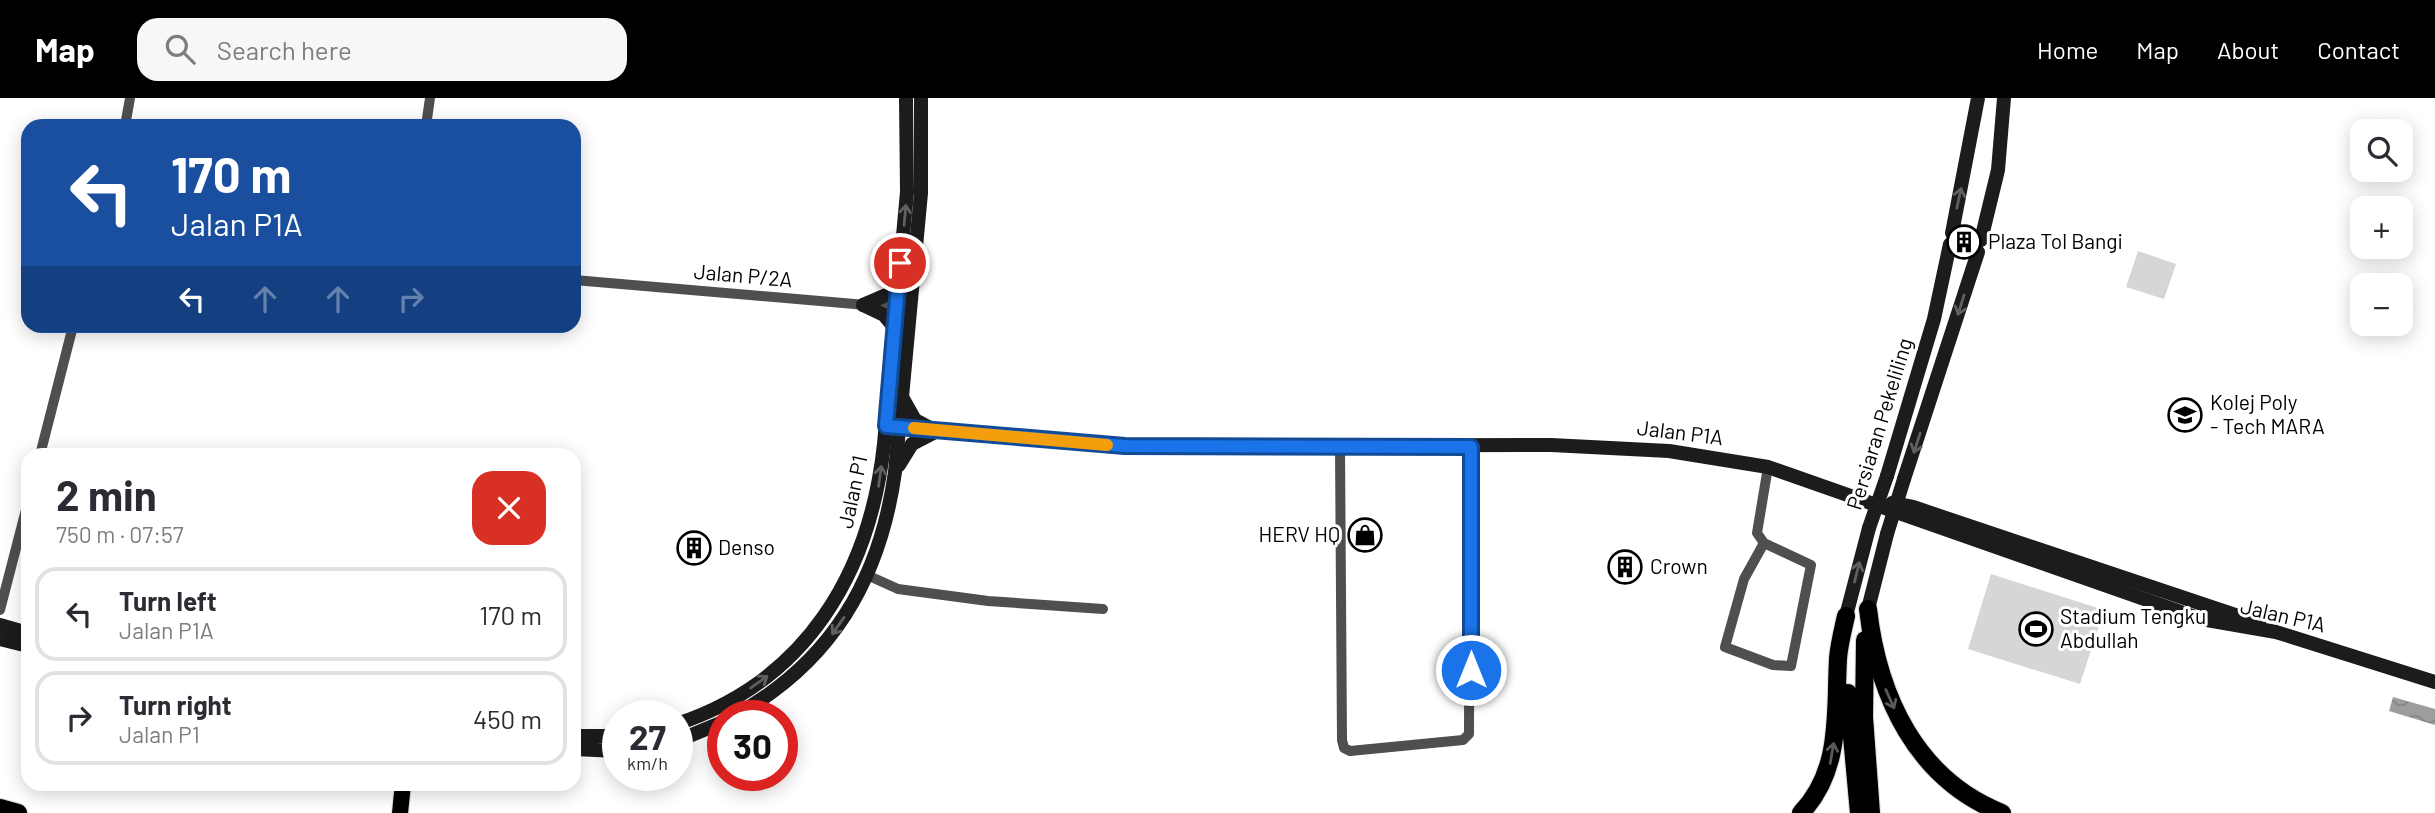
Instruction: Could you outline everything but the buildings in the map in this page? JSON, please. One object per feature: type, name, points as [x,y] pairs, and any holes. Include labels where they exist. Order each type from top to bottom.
[{"type":"highway","points":[[1868,609],[1864,717],[1871,813]]},
{"type":"highway","points":[[1868,609],[1882,682],[1909,738],[1931,766],[1959,789],[2002,813]]},
{"type":"highway","points":[[1801,813],[1815,796],[1829,768],[1835,732],[1838,655],[1846,616]]},
{"type":"highway","points":[[1846,616],[1849,720],[1859,813]]},
{"type":"highway","points":[[0,808],[18,813]]},
{"type":"main road","name":"Jalan P1","points":[[761,700],[813,657],[841,623],[867,575],[890,510],[895,472],[892,426],[894,327],[903,308],[898,281],[906,192],[906,98]]},
{"type":"main road","name":"Jalan P1","points":[[693,719],[705,715],[772,673],[808,638],[837,600],[862,545],[874,510],[892,426],[902,397],[903,308],[921,192],[921,98]]},
{"type":"main road","name":"Persiaran Pekeliling","points":[[1846,616],[1934,320],[1978,98]]},
{"type":"main road","name":"Persiaran Pekeliling","points":[[1868,609],[1887,534],[1979,246],[1996,182],[2004,98]]},
{"type":"main road","points":[[863,305],[891,293],[898,281]]},
{"type":"main road","points":[[863,305],[884,315],[894,327]]},
{"type":"main road","points":[[902,397],[915,420],[938,430]]},
{"type":"main road","name":"Jalan P1A","points":[[892,426],[1125,446],[1610,446],[1669,451],[1768,467],[1860,497],[1913,507],[2087,568],[2207,604],[2276,632],[2435,682]]},
{"type":"main road","points":[[895,472],[908,449],[938,430]]},
{"type":"main road","points":[[0,625],[21,631]]},
{"type":"main road","points":[[0,639],[21,644]]},
{"type":"main road","points":[[581,736],[602,736]]},
{"type":"main road","points":[[581,749],[602,750]]},
{"type":"main road","points":[[400,813],[402,791]]},
{"type":"street","points":[[126,119],[130,98]]},
{"type":"street","points":[[427,119],[430,98]]},
{"type":"street","name":"Jalan P/2A","points":[[581,281],[903,308]]},
{"type":"street","points":[[42,448],[72,333]]},
{"type":"street","points":[[1340,447],[1342,740],[1344,747],[1350,751],[1463,740],[1469,734],[1471,447]]},
{"type":"street","points":[[1764,543],[1744,579],[1725,647],[1765,662],[1791,666],[1811,565],[1764,543],[1757,533],[1758,512],[1768,467]]},
{"type":"street","points":[[0,610],[21,529]]},
{"type":"street","points":[[867,575],[898,589],[988,601],[1103,609]]},
{"type":"shaded area","points":[[2138,251],[2176,264],[2164,299],[2126,287]]},
{"type":"shaded area","name":"Stadium Tengku Abdullah","points":[[1991,574],[2104,610],[2080,684],[1968,649]]},
{"type":"water","points":[[2393,697],[2435,709],[2435,725],[2389,711]]},
{"type":"slow traffic","points":[[914,428],[1107,445]]},
{"type":"place","name":"Plaza Tol Bangi","points":[[1964,242]]},
{"type":"place","name":"Kolej Poly - Tech MARA","points":[[2185,415]]},
{"type":"place","name":"HERV HQ","points":[[1365,535]]},
{"type":"place","name":"Denso","points":[[694,548]]},
{"type":"place","name":"Crown","points":[[1625,567]]},
{"type":"place","name":"Stadium Tengku Abdullah","points":[[2036,629]]},
{"type":"route","points":[[900,263],[886,426],[1050,442],[1125,446],[1471,447],[1471,670]]}]
